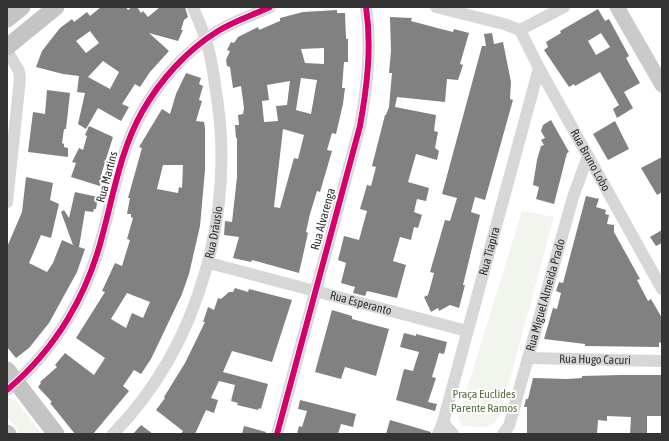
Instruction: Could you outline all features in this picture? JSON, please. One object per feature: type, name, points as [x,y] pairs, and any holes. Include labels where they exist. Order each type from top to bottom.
[{"type":"highway","points":[[7,47],[56,7]]},
{"type":"highway","points":[[10,381],[56,434]]},
{"type":"main road","points":[[617,7],[660,76]]},
{"type":"street","name":"Rua Dráusio","points":[[112,434],[135,409],[163,368],[186,323],[209,263],[222,184],[222,153],[217,95],[206,40],[193,7]]},
{"type":"street","name":"Rua Martins","points":[[10,381],[42,356],[58,333],[87,285],[103,234],[122,158],[142,112],[164,79],[184,58],[206,40],[233,23],[270,7]]},
{"type":"street","name":"Rua Alvarenga","points":[[277,434],[360,126],[366,92],[368,64],[366,7]]},
{"type":"street","points":[[436,7],[504,24],[520,30],[564,7]]},
{"type":"street","name":"Rua Bruno Lobo","points":[[520,30],[662,289]]},
{"type":"street","points":[[7,51],[17,66],[20,79],[7,202]]},
{"type":"street","name":"Rua Tiapira","points":[[438,434],[443,422],[540,68]]},
{"type":"street","name":"Rua Miguel Almeida Prado","points":[[503,434],[509,426],[573,197],[588,156]]},
{"type":"street","name":"Rua Esperanto","points":[[209,263],[467,331]]},
{"type":"street","name":"Rua Hugo Cacuri","points":[[528,358],[662,361]]},
{"type":"street","points":[[443,422],[453,434]]},
{"type":"green space","name":"Praça Euclides Parente Ramos","points":[[522,211],[554,217],[501,412],[494,423],[490,425],[481,427],[463,426],[458,418]]},
{"type":"green space","points":[[10,398],[17,402],[42,434],[21,434],[7,417],[7,399]]},
{"type":"building","points":[[101,7],[126,7],[128,10],[132,7],[137,7],[141,13],[143,11],[148,17],[160,7],[185,7],[188,17],[184,20],[181,30],[183,30],[178,41],[149,33],[169,51],[150,72],[140,87],[135,84],[122,104],[129,107],[121,121],[98,108],[86,129],[78,124],[85,93],[77,92],[79,76],[63,74],[36,67],[42,51],[60,28],[72,19],[74,22],[87,12],[90,16]],"holes":[[[90,31],[99,43],[86,53],[76,41]],[[103,61],[119,72],[110,89],[88,77]]]},
{"type":"building","points":[[598,9],[605,21],[609,19],[629,56],[626,58],[640,83],[624,92],[633,108],[617,118],[613,109],[619,105],[600,72],[575,86],[574,84],[569,87],[544,50],[548,47],[546,42],[561,33],[560,31]],"holes":[[[601,33],[610,47],[596,55],[588,41]]]},
{"type":"building","points":[[337,10],[337,13],[345,13],[346,39],[348,39],[348,62],[344,62],[342,88],[345,88],[343,104],[336,134],[332,133],[327,150],[332,151],[320,192],[317,191],[310,214],[306,232],[308,233],[299,273],[252,260],[251,262],[233,258],[239,237],[224,235],[225,221],[232,222],[237,177],[237,138],[235,125],[239,125],[238,115],[243,114],[244,108],[241,86],[233,88],[230,67],[227,66],[226,60],[230,51],[227,50],[231,42],[234,43],[238,37],[258,27],[259,30],[280,21],[280,18],[303,12]],"holes":[[[324,48],[324,64],[305,63],[301,49]],[[301,78],[317,80],[311,114],[296,110]],[[290,81],[287,105],[276,106],[278,121],[264,122],[262,101],[269,100],[267,85]],[[283,129],[304,135],[298,159],[294,158],[280,208],[274,207]]]},
{"type":"building","points":[[390,17],[412,18],[411,21],[441,29],[453,32],[454,29],[469,33],[460,64],[463,65],[458,80],[447,79],[445,102],[397,97],[395,107],[436,115],[434,131],[438,132],[435,148],[439,151],[437,160],[416,154],[408,182],[429,188],[426,201],[417,199],[414,212],[422,215],[418,228],[414,227],[411,240],[400,237],[393,261],[406,265],[397,298],[367,291],[365,296],[353,293],[355,287],[341,283],[346,263],[338,260],[344,236],[359,240],[367,211],[360,209],[367,185],[371,186],[376,167],[372,166],[385,115],[389,107],[392,73],[389,73],[391,51]]},
{"type":"building","points":[[492,33],[494,44],[503,42],[511,82],[510,99],[513,100],[485,200],[475,197],[471,212],[480,215],[459,308],[450,305],[439,311],[438,308],[431,312],[424,297],[428,295],[430,288],[434,273],[430,272],[445,220],[450,221],[457,198],[442,194],[482,46],[486,46],[484,34]]},
{"type":"building","points":[[186,73],[201,78],[199,84],[203,86],[199,100],[202,101],[196,121],[204,122],[205,170],[200,226],[189,274],[182,294],[151,359],[141,374],[134,370],[123,386],[129,391],[93,434],[75,434],[50,403],[52,402],[38,387],[41,383],[40,382],[57,367],[55,365],[65,353],[94,375],[105,358],[76,338],[105,292],[102,291],[115,263],[122,266],[130,240],[127,239],[133,218],[131,217],[131,214],[127,214],[130,198],[128,198],[142,148],[139,147],[162,109],[170,114],[176,94]],"holes":[[[163,165],[183,165],[182,188],[179,187],[178,193],[157,189]],[[127,293],[150,302],[143,318],[132,313],[126,328],[111,319]]]},
{"type":"building","points":[[47,90],[70,93],[66,129],[64,129],[62,143],[64,144],[64,147],[68,148],[68,157],[28,152],[33,112],[45,114]]},
{"type":"building","points":[[551,120],[569,152],[567,153],[554,204],[536,199],[539,187],[533,185],[537,160],[541,146],[544,145],[541,140],[545,138],[541,131],[543,125]]},
{"type":"building","points":[[615,121],[629,149],[608,160],[593,134]]},
{"type":"building","points":[[89,126],[113,137],[102,172],[100,186],[71,177],[76,163],[72,162],[79,148],[83,150],[87,136],[85,135]]},
{"type":"building","points":[[662,157],[662,192],[657,195],[641,168]]},
{"type":"building","points":[[26,177],[53,183],[50,200],[59,204],[51,238],[41,235],[29,263],[47,272],[53,263],[62,240],[73,245],[61,212],[64,210],[69,218],[75,192],[98,197],[96,209],[94,209],[93,212],[85,211],[79,247],[85,249],[77,272],[49,323],[29,348],[16,358],[7,347],[7,247],[22,212]]},
{"type":"building","points":[[586,196],[599,199],[596,207],[606,210],[605,214],[609,215],[607,224],[614,225],[614,232],[640,279],[637,280],[648,301],[651,299],[662,318],[662,344],[659,342],[659,347],[585,346],[585,344],[544,339],[553,308],[557,309],[561,293],[556,291],[559,282],[563,283]]},
{"type":"building","points":[[662,230],[662,243],[656,246],[650,237]]},
{"type":"building","points":[[235,288],[248,292],[249,289],[292,300],[272,362],[232,351],[223,372],[268,384],[261,409],[259,408],[258,410],[237,405],[238,403],[231,401],[235,385],[219,381],[211,398],[218,400],[214,413],[206,410],[195,434],[181,434],[183,431],[156,410],[165,398],[164,397],[185,363],[205,322],[203,322],[208,307],[214,310],[218,298],[221,299],[229,292],[233,292]]},
{"type":"building","points":[[332,310],[352,316],[352,319],[389,329],[376,376],[345,367],[341,379],[315,372]]},
{"type":"building","points":[[404,333],[416,336],[416,334],[447,342],[444,354],[439,353],[432,377],[436,378],[428,402],[437,404],[435,411],[396,400],[404,369],[413,371],[419,352],[400,347]]},
{"type":"building","points":[[662,375],[662,416],[647,416],[647,434],[630,434],[631,417],[607,416],[607,421],[598,420],[597,434],[527,434],[527,407],[524,407],[526,399],[528,399],[533,378],[567,379],[582,378],[582,376]]},
{"type":"building","points":[[300,400],[356,414],[353,427],[341,424],[338,434],[297,434],[299,426],[302,427],[307,411],[298,409]]},
{"type":"building","points":[[390,420],[431,432],[430,434],[386,434]]},
{"type":"building","points":[[141,425],[153,434],[133,434]]},
{"type":"building","points":[[244,426],[266,432],[265,434],[242,434]]},
{"type":"cycle path","points":[[7,390],[41,357],[68,319],[79,299],[97,256],[123,156],[135,126],[149,100],[166,77],[196,47],[230,24],[270,7]]},
{"type":"cycle path","points":[[277,434],[360,126],[365,97],[369,52],[366,7]]}]
